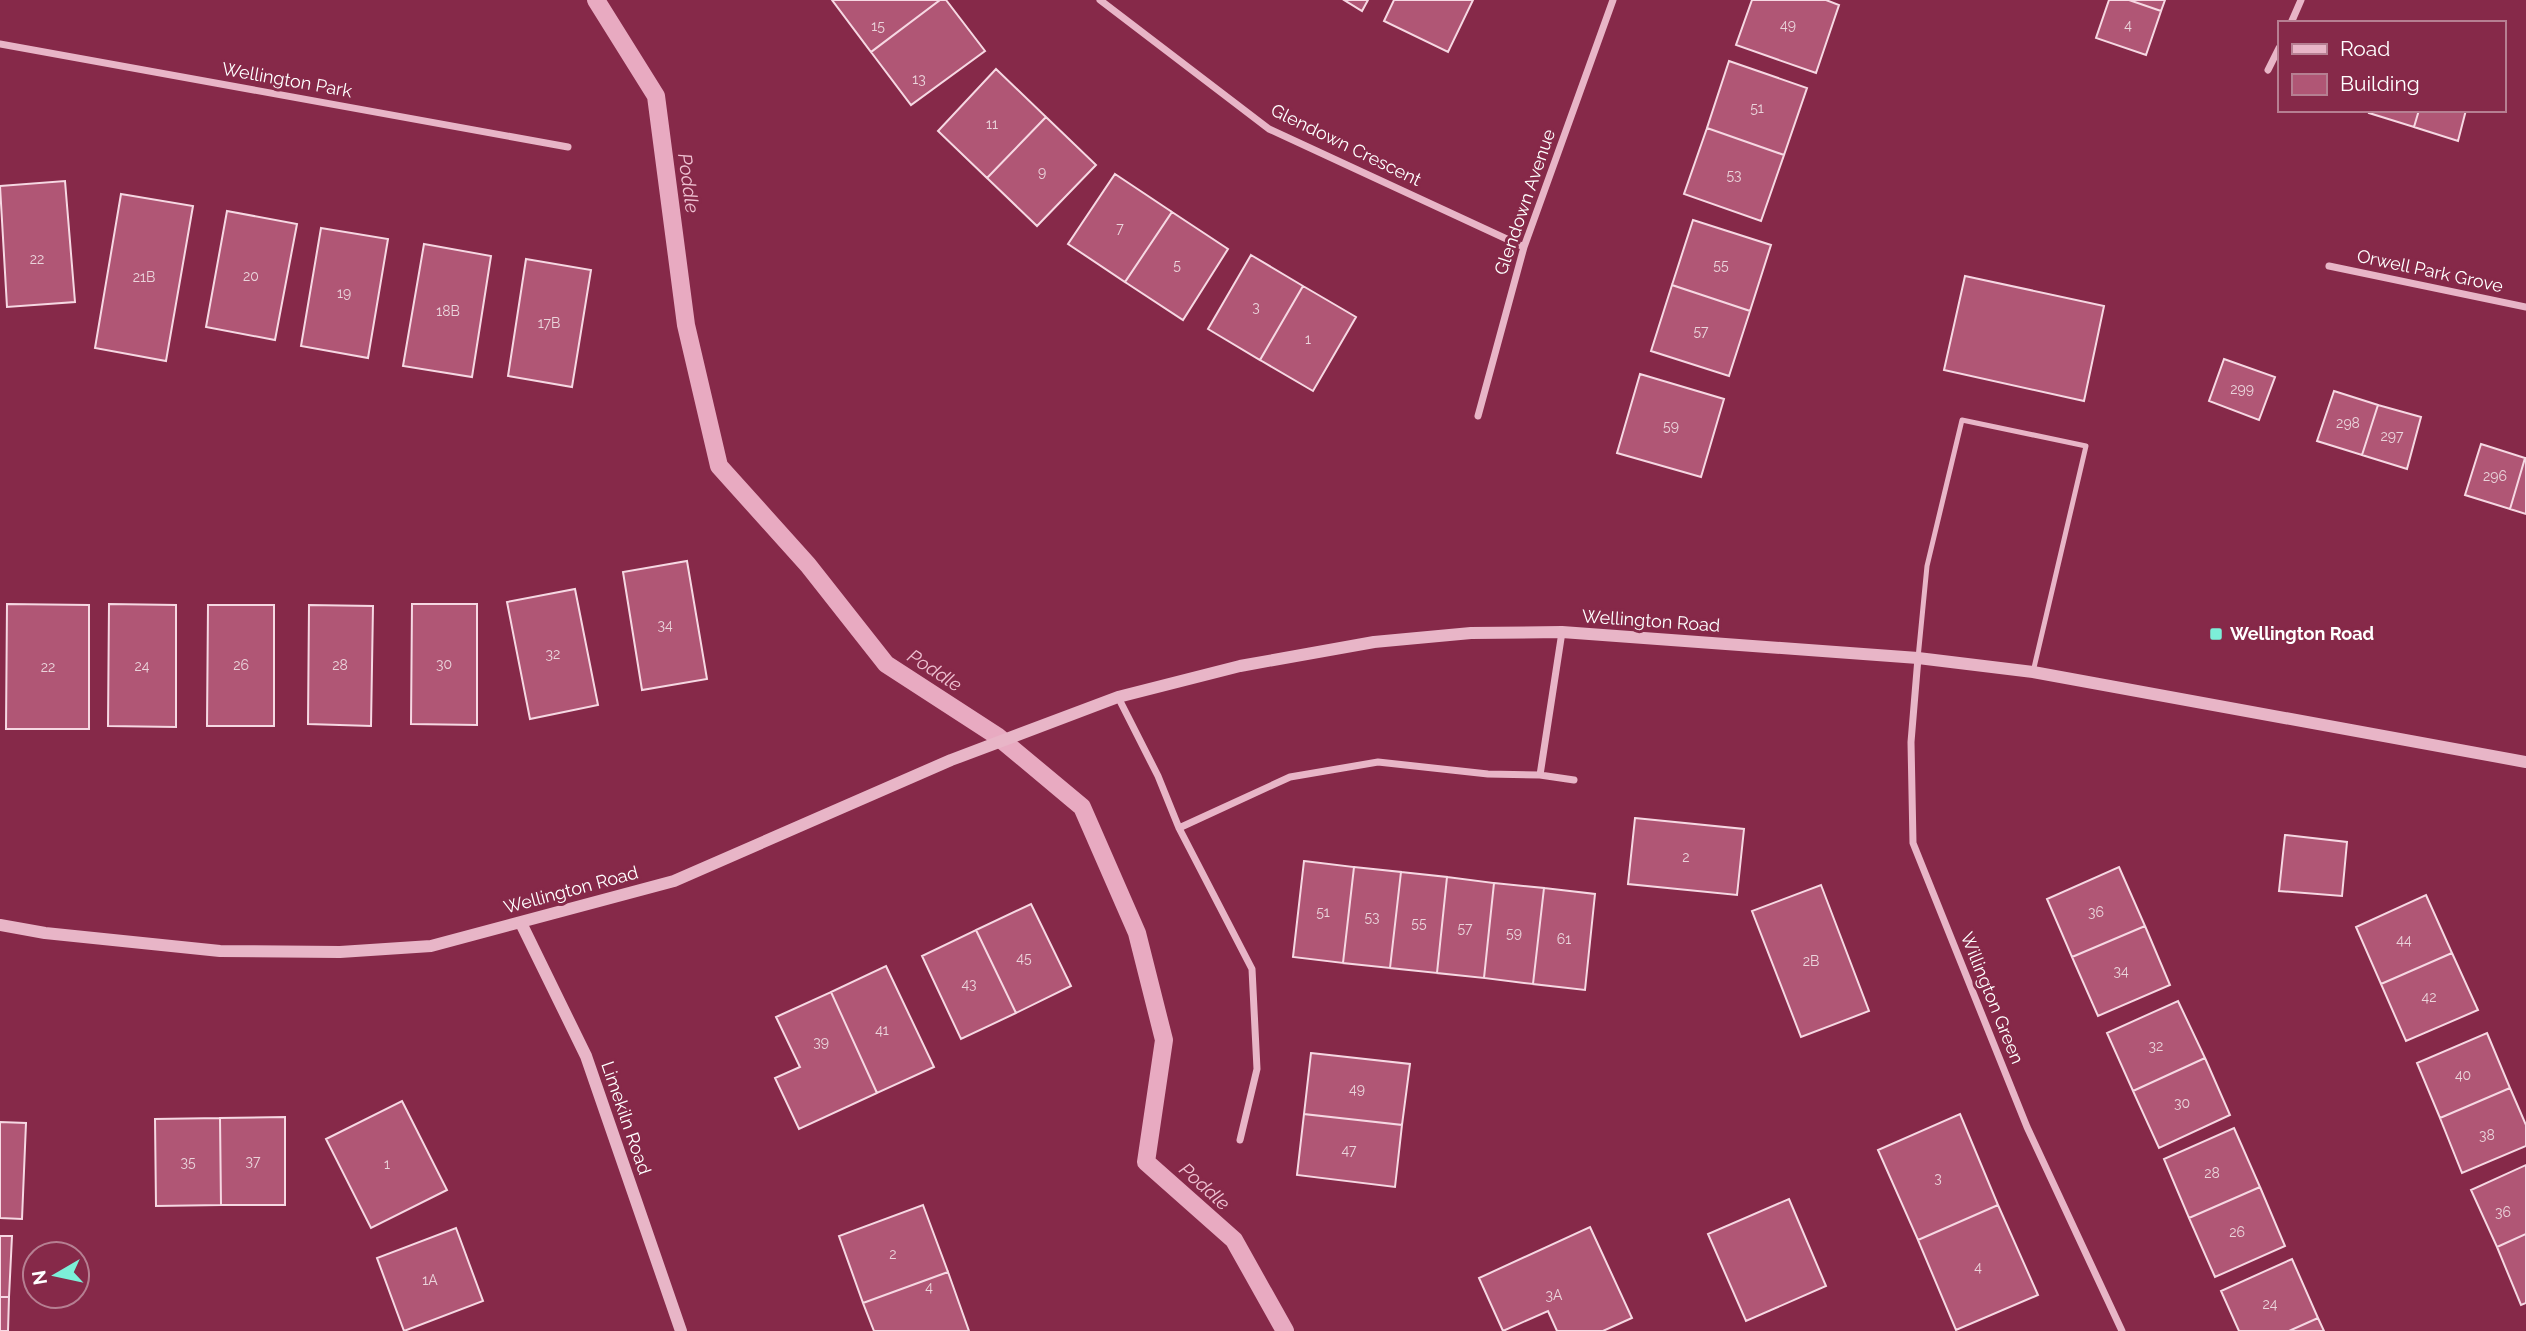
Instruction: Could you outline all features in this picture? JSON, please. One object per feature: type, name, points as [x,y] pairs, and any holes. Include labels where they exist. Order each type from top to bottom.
[{"type":"street","name":"Glendown Crescent","points":[[1100,0],[1269,128],[1524,247]]},
{"type":"street","name":"Glendown Avenue","points":[[1478,416],[1524,247],[1613,0]]},
{"type":"street","points":[[2292,21],[2301,0]]},
{"type":"street","name":"Wellington Park","points":[[0,44],[568,147]]},
{"type":"street","points":[[2268,70],[2278,50]]},
{"type":"street","name":"Orwell Park Grove","points":[[2329,266],[2526,307]]},
{"type":"street","name":"Wellington Road","points":[[1540,775],[1562,632]]},
{"type":"street","name":"Wellington Road","points":[[0,925],[45,933],[220,951],[340,952],[431,946],[674,881],[951,760],[1118,697],[1241,666],[1374,642],[1471,633],[1562,632],[1917,658],[2033,673],[2526,762]]},
{"type":"street","name":"Willington Green","points":[[1917,658],[1911,741],[1913,843],[2027,1127],[2122,1331]]},
{"type":"street","points":[[1118,697],[1158,776],[1179,828],[1252,969],[1258,1069],[1240,1140]]},
{"type":"street","points":[[1179,828],[1290,777],[1378,762],[1574,780]]},
{"type":"street","name":"Limekiln Road","points":[[521,923],[586,1056],[681,1331]]},
{"type":"lane","points":[[1917,658],[1927,566],[1962,420],[2086,446],[2033,673]]},
{"type":"building","points":[[832,0],[940,0],[871,52]]},
{"type":"building","points":[[940,0],[946,0],[985,51],[911,105],[871,52]]},
{"type":"building","points":[[1344,0],[1368,0],[1362,11]]},
{"type":"building","points":[[1394,0],[1473,0],[1448,52],[1384,21]]},
{"type":"building","points":[[1752,0],[1826,0],[1839,5],[1816,73],[1736,45]]},
{"type":"building","points":[[2109,0],[2129,0],[2161,11],[2146,55],[2096,38]]},
{"type":"building","points":[[2129,0],[2165,0],[2161,11]]},
{"type":"building","points":[[1729,61],[1807,88],[1784,155],[1707,128]]},
{"type":"building","points":[[996,69],[1046,117],[987,178],[938,131]]},
{"type":"building","points":[[2369,112],[2418,112],[2414,127]]},
{"type":"building","points":[[2418,112],[2465,112],[2458,141],[2414,127]]},
{"type":"building","points":[[1046,117],[1096,165],[1037,226],[987,178]]},
{"type":"building","points":[[1707,128],[1784,155],[1761,221],[1684,194]]},
{"type":"building","points":[[1115,174],[1172,212],[1125,282],[1068,244]]},
{"type":"building","points":[[65,181],[75,302],[7,307],[0,186]]},
{"type":"building","points":[[121,194],[193,206],[166,361],[95,348]]},
{"type":"building","points":[[227,211],[297,224],[275,340],[206,327]]},
{"type":"building","points":[[1172,212],[1228,249],[1183,320],[1125,282]]},
{"type":"building","points":[[1693,220],[1771,245],[1750,311],[1672,285]]},
{"type":"building","points":[[321,228],[388,239],[368,358],[301,346]]},
{"type":"building","points":[[424,244],[491,256],[472,377],[403,366]]},
{"type":"building","points":[[1251,255],[1303,286],[1260,360],[1208,329]]},
{"type":"building","points":[[526,259],[591,270],[572,387],[508,376]]},
{"type":"building","points":[[1965,276],[2104,306],[2084,401],[1944,370]]},
{"type":"building","points":[[1672,285],[1750,311],[1729,376],[1651,351]]},
{"type":"building","points":[[1303,286],[1356,317],[1313,391],[1260,360]]},
{"type":"building","points":[[2224,359],[2275,377],[2259,420],[2209,401]]},
{"type":"building","points":[[1640,374],[1724,399],[1701,477],[1617,453]]},
{"type":"building","points":[[2334,391],[2378,405],[2362,455],[2317,441]]},
{"type":"building","points":[[2378,405],[2421,417],[2407,469],[2362,455]]},
{"type":"building","points":[[2481,444],[2525,458],[2510,509],[2465,495]]},
{"type":"building","points":[[2526,458],[2526,514],[2510,509]]},
{"type":"building","points":[[687,561],[707,679],[642,690],[623,572]]},
{"type":"building","points":[[575,589],[598,705],[530,719],[507,602]]},
{"type":"building","points":[[7,604],[89,605],[89,729],[6,729]]},
{"type":"building","points":[[109,604],[176,605],[176,727],[108,726]]},
{"type":"building","points":[[412,604],[477,604],[477,725],[411,724]]},
{"type":"building","points":[[208,605],[274,605],[274,726],[207,726]]},
{"type":"building","points":[[309,605],[373,606],[371,726],[308,724]]},
{"type":"building","points":[[1635,818],[1744,829],[1737,895],[1628,884]]},
{"type":"building","points":[[2285,835],[2347,842],[2342,896],[2279,891]]},
{"type":"building","points":[[1304,861],[1354,867],[1343,963],[1293,957]]},
{"type":"building","points":[[1354,867],[1401,872],[1390,968],[1343,963]]},
{"type":"building","points":[[2119,867],[2145,926],[2072,957],[2047,899]]},
{"type":"building","points":[[1401,872],[1447,877],[1437,973],[1390,968]]},
{"type":"building","points":[[1447,877],[1494,883],[1484,978],[1437,973]]},
{"type":"building","points":[[1494,883],[1544,888],[1533,984],[1484,978]]},
{"type":"building","points":[[1821,885],[1869,1011],[1801,1037],[1752,911]]},
{"type":"building","points":[[1544,888],[1595,894],[1585,990],[1533,984]]},
{"type":"building","points":[[2426,895],[2452,953],[2381,984],[2356,927]]},
{"type":"building","points":[[1031,904],[1071,986],[1016,1013],[976,930]]},
{"type":"building","points":[[2145,926],[2170,985],[2098,1016],[2072,957]]},
{"type":"building","points":[[976,930],[1016,1013],[961,1039],[922,956]]},
{"type":"building","points":[[2452,953],[2478,1010],[2406,1041],[2381,984]]},
{"type":"building","points":[[886,966],[934,1067],[877,1093],[831,992]]},
{"type":"building","points":[[831,992],[877,1093],[799,1129],[775,1078],[800,1067],[776,1017]]},
{"type":"building","points":[[2178,1001],[2205,1058],[2133,1091],[2107,1033]]},
{"type":"building","points":[[2487,1033],[2510,1088],[2440,1118],[2417,1063]]},
{"type":"building","points":[[1311,1053],[1410,1064],[1402,1125],[1304,1114]]},
{"type":"building","points":[[2205,1058],[2230,1115],[2159,1148],[2133,1091]]},
{"type":"building","points":[[2510,1088],[2526,1125],[2526,1146],[2462,1173],[2440,1118]]},
{"type":"building","points":[[402,1101],[447,1190],[371,1228],[326,1139]]},
{"type":"building","points":[[1304,1114],[1402,1125],[1395,1187],[1297,1175]]},
{"type":"building","points":[[1960,1114],[1998,1205],[1918,1240],[1878,1150]]},
{"type":"building","points":[[285,1117],[285,1205],[221,1205],[220,1118]]},
{"type":"building","points":[[220,1118],[221,1205],[156,1206],[155,1119]]},
{"type":"building","points":[[0,1122],[26,1123],[22,1219],[0,1218]]},
{"type":"building","points":[[2234,1128],[2260,1187],[2189,1218],[2164,1159]]},
{"type":"building","points":[[2526,1165],[2526,1234],[2497,1247],[2471,1190]]},
{"type":"building","points":[[2260,1187],[2285,1246],[2215,1277],[2189,1218]]},
{"type":"building","points":[[1789,1199],[1826,1286],[1746,1321],[1708,1234]]},
{"type":"building","points":[[923,1205],[948,1272],[863,1303],[839,1236]]},
{"type":"building","points":[[1998,1205],[2038,1295],[1956,1330],[1918,1240]]},
{"type":"building","points":[[1590,1227],[1632,1318],[1603,1331],[1557,1331],[1548,1311],[1503,1331],[1479,1278]]},
{"type":"building","points":[[456,1228],[483,1301],[404,1331],[377,1258]]},
{"type":"building","points":[[2526,1234],[2526,1303],[2521,1305],[2497,1247]]},
{"type":"building","points":[[0,1236],[12,1236],[9,1297],[0,1297]]},
{"type":"building","points":[[2292,1259],[2318,1318],[2289,1331],[2239,1331],[2221,1291]]},
{"type":"building","points":[[948,1272],[969,1331],[874,1331],[863,1303]]},
{"type":"building","points":[[0,1297],[9,1297],[8,1331],[0,1331]]},
{"type":"building","points":[[2318,1318],[2324,1331],[2289,1331]]},
{"type":"waterway","name":"Poddle","points":[[596,0],[656,96],[686,325],[719,466],[808,565],[886,664],[997,736],[1082,807],[1137,933],[1164,1040],[1146,1162],[1234,1240],[1285,1331]]},
{"type":"place","name":"Wellington Road","points":[[2216,634]]}]
